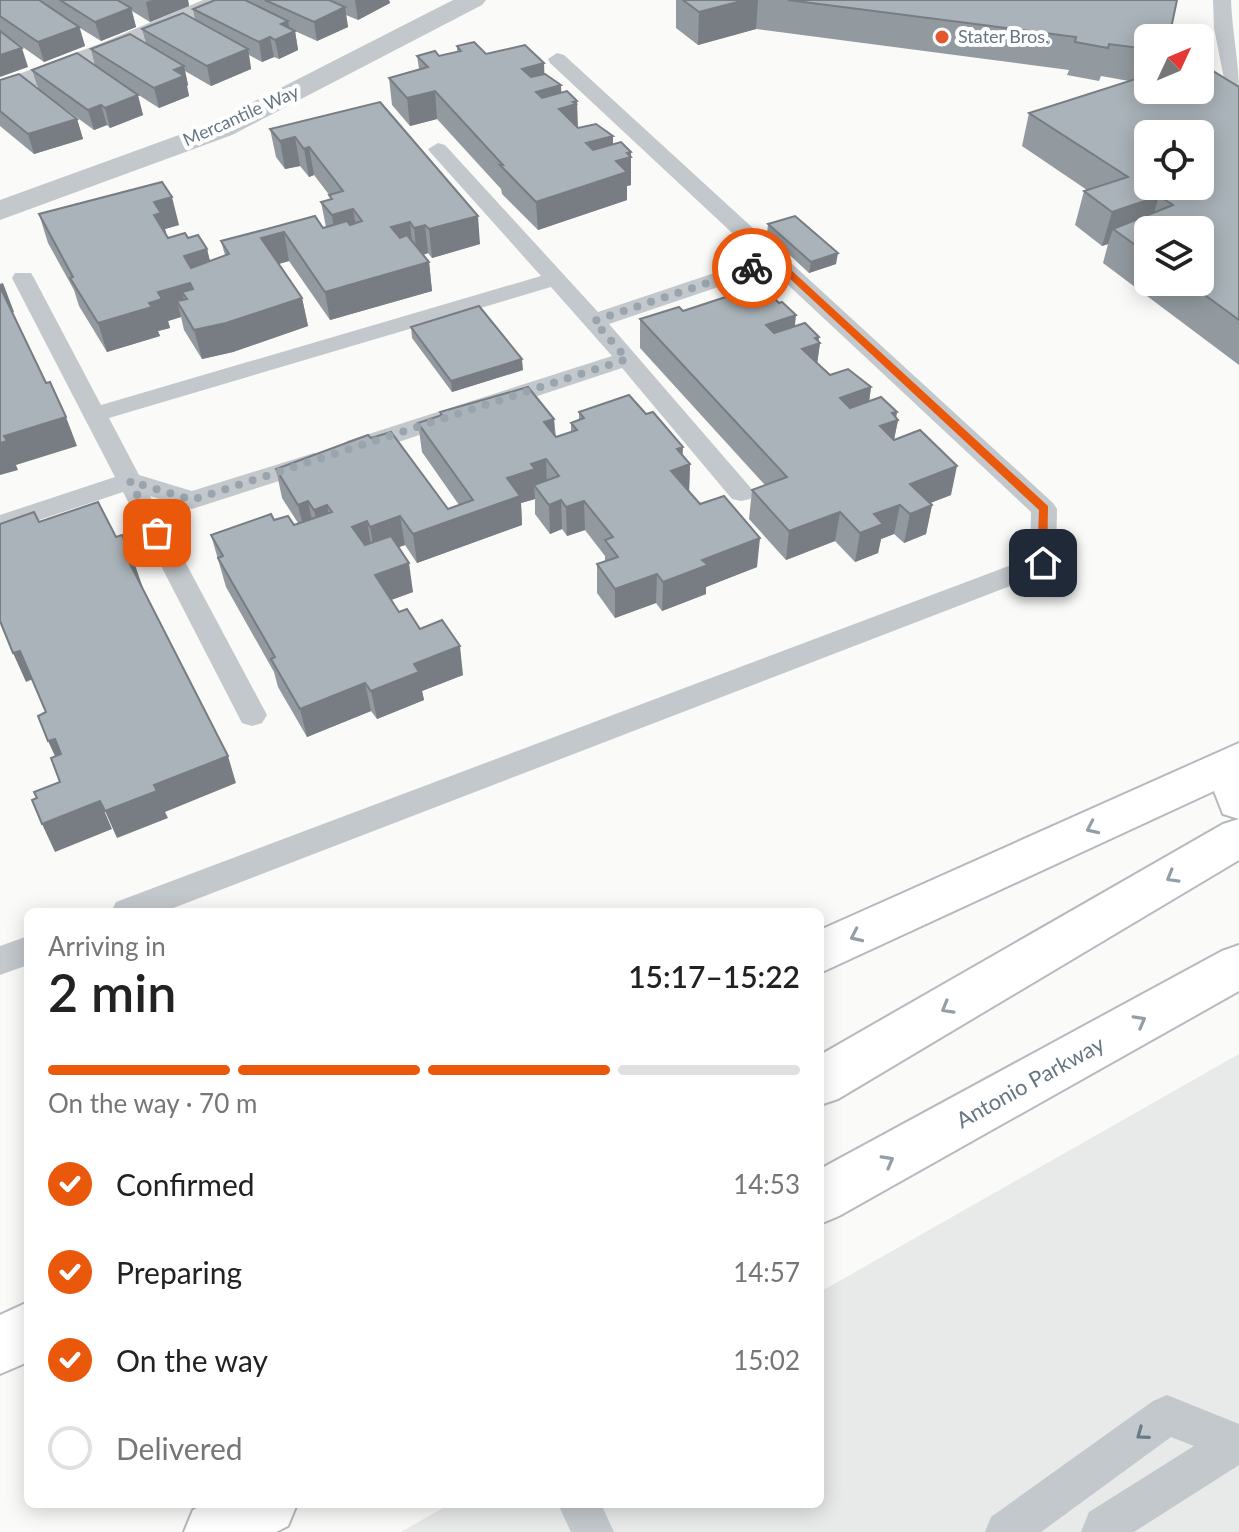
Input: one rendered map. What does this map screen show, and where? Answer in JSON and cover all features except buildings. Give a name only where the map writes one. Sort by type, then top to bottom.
[{"type":"main road","points":[[824,950],[1235,776]]},
{"type":"main road","points":[[824,1080],[1239,837]]},
{"type":"main road","name":"Antonio Parkway","points":[[824,1196],[1239,966]]},
{"type":"main road","points":[[0,1345],[24,1333]]},
{"type":"main road","points":[[215,1532],[259,1508]]},
{"type":"street","points":[[0,91],[112,49],[225,0]]},
{"type":"street","name":"Mercantile Way","points":[[0,211],[222,129],[473,0]]},
{"type":"lane","points":[[1222,0],[1234,84],[1239,87]]},
{"type":"lane","points":[[137,908],[1043,563],[1044,509],[557,59]]},
{"type":"lane","points":[[438,149],[594,321],[741,493]]},
{"type":"lane","points":[[594,321],[775,260]]},
{"type":"lane","points":[[23,278],[252,715]]},
{"type":"lane","points":[[96,414],[556,279]]},
{"type":"lane","points":[[0,524],[130,481],[192,500],[627,359]]},
{"type":"lane","points":[[0,961],[24,952]]},
{"type":"lane","points":[[1006,1532],[1167,1415],[1238,1443]]},
{"type":"lane","points":[[1102,1532],[1104,1527],[1238,1443]]},
{"type":"lane","points":[[581,1508],[593,1532]]},
{"type":"shaded area","points":[[1239,1054],[1239,1532],[401,1532],[443,1508],[824,1508],[824,1290]]},
{"type":"way so far","points":[[157,533],[130,481],[192,500],[627,359],[594,321],[752,268]]},
{"type":"place","name":"Stater Bros.","points":[[942,37]]},
{"type":"route","points":[[752,268],[775,260],[1044,509],[1043,563]]}]
